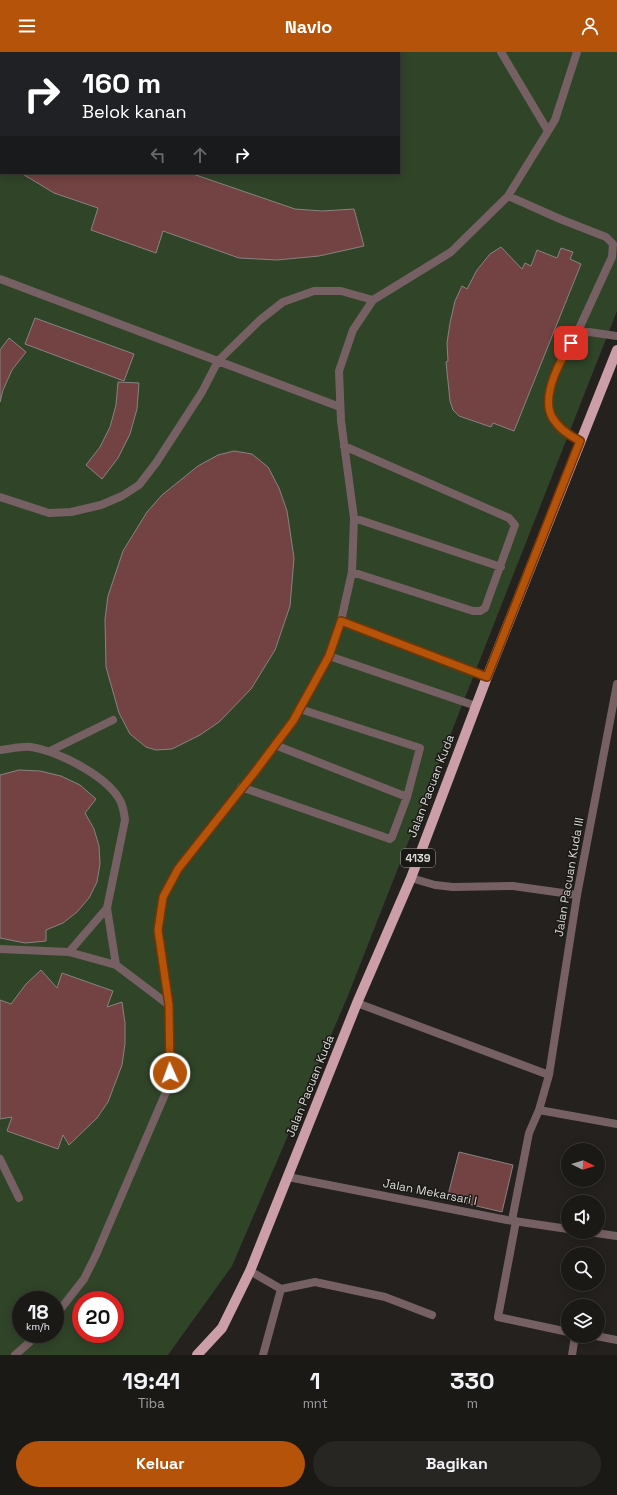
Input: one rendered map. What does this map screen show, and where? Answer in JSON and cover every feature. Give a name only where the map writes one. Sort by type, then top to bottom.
[{"type":"main road","name":"Jalan Pacuan Kuda","points":[[197,1355],[222,1328],[250,1271],[357,1003],[411,878],[487,677],[580,441],[615,362],[617,350]]},
{"type":"street","points":[[501,52],[548,131]]},
{"type":"street","points":[[64,1305],[84,1279],[96,1255],[166,1092],[170,1073],[169,1005],[158,930],[163,897],[178,869],[275,745],[300,709],[329,656],[341,621],[352,572],[354,518],[340,407],[339,371],[353,330],[373,300],[452,252],[508,196],[555,120],[577,52]]},
{"type":"street","points":[[508,196],[560,220],[606,237],[613,244],[612,257],[577,333],[558,363],[549,398],[552,417],[566,434],[580,441]]},
{"type":"street","points":[[0,279],[340,407]]},
{"type":"street","points":[[0,497],[49,513],[72,512],[101,505],[122,496],[139,485],[156,463],[202,392],[218,361],[260,320],[284,302],[314,291],[340,291],[373,300]]},
{"type":"street","points":[[577,333],[589,332],[617,336]]},
{"type":"street","points":[[344,446],[512,520],[515,524],[485,608],[477,612],[352,572]]},
{"type":"street","points":[[354,518],[501,566]]},
{"type":"street","points":[[341,621],[487,677]]},
{"type":"street","points":[[329,656],[476,706]]},
{"type":"street","name":"Jalan Pacuan Kuda III","points":[[561,1330],[498,1317],[529,1133],[539,1110],[549,1074],[578,895],[617,684]]},
{"type":"street","points":[[241,787],[390,839],[392,837],[407,797],[420,752],[419,747],[300,709]]},
{"type":"street","points":[[50,751],[114,720]]},
{"type":"street","points":[[275,745],[407,797]]},
{"type":"street","points":[[0,750],[24,747],[50,751],[88,770],[105,782],[118,796],[123,808],[125,820],[123,836],[107,908],[116,966]]},
{"type":"street","points":[[411,878],[435,885],[453,887],[513,886],[578,895]]},
{"type":"street","points":[[69,952],[107,908]]},
{"type":"street","points":[[0,949],[69,952],[116,966],[169,1005]]},
{"type":"street","points":[[357,1003],[549,1074]]},
{"type":"street","points":[[539,1110],[617,1124]]},
{"type":"street","points":[[0,1159],[20,1198]]},
{"type":"street","name":"Jalan Mekarsari I","points":[[288,1178],[514,1221],[561,1228]]},
{"type":"street","points":[[605,1234],[617,1236]]},
{"type":"street","points":[[250,1271],[281,1289],[315,1282],[385,1297],[432,1315]]},
{"type":"street","points":[[263,1355],[281,1289]]},
{"type":"street","points":[[605,1338],[617,1340]]},
{"type":"street","points":[[15,1355],[29,1343]]},
{"type":"street","points":[[572,1355],[574,1343]]},
{"type":"green space","points":[[400,52],[617,52],[617,311],[347,998],[232,1266],[168,1355],[0,1355],[0,174],[400,174]]},
{"type":"building","points":[[23,174],[193,174],[295,209],[322,211],[354,209],[364,246],[319,256],[277,260],[239,258],[163,231],[156,253],[91,230],[98,208],[54,193]]},
{"type":"building","points":[[501,247],[522,269],[525,263],[531,266],[537,250],[557,258],[561,248],[573,252],[570,259],[581,264],[514,431],[493,423],[491,427],[459,416],[453,410],[450,401],[446,362],[448,361],[447,343],[450,323],[455,301],[462,286],[467,289],[477,270],[490,254]]},
{"type":"building","points":[[35,318],[134,354],[124,381],[25,344]]},
{"type":"building","points":[[9,338],[26,352],[12,370],[3,390],[0,402],[0,350]]},
{"type":"building","points":[[118,382],[139,383],[137,409],[130,434],[118,458],[102,479],[86,465],[100,447],[110,427],[116,405]]},
{"type":"building","points":[[234,451],[252,454],[268,467],[279,488],[287,511],[294,558],[290,606],[275,650],[251,689],[219,722],[200,735],[172,749],[156,750],[146,747],[130,734],[119,713],[106,667],[105,619],[108,596],[123,551],[147,512],[162,495],[198,466],[218,455]]},
{"type":"building","points":[[19,770],[40,771],[61,776],[80,785],[96,799],[85,813],[94,829],[99,846],[100,864],[97,882],[89,898],[77,912],[63,923],[46,930],[46,941],[25,943],[0,938],[0,775]]},
{"type":"building","points":[[41,970],[57,988],[62,973],[113,991],[107,1007],[122,1002],[125,1023],[125,1044],[122,1065],[108,1102],[97,1118],[69,1145],[63,1135],[58,1149],[7,1131],[12,1117],[0,1119],[0,1000],[11,1004],[26,984]]},
{"type":"building","points":[[459,1152],[513,1165],[502,1212],[447,1199]]},
{"type":"route","points":[[170,1073],[169,1005],[158,930],[163,897],[178,869],[293,721],[329,656],[341,621],[487,677],[580,441],[566,434],[552,417],[549,398],[558,363],[571,343]]}]
